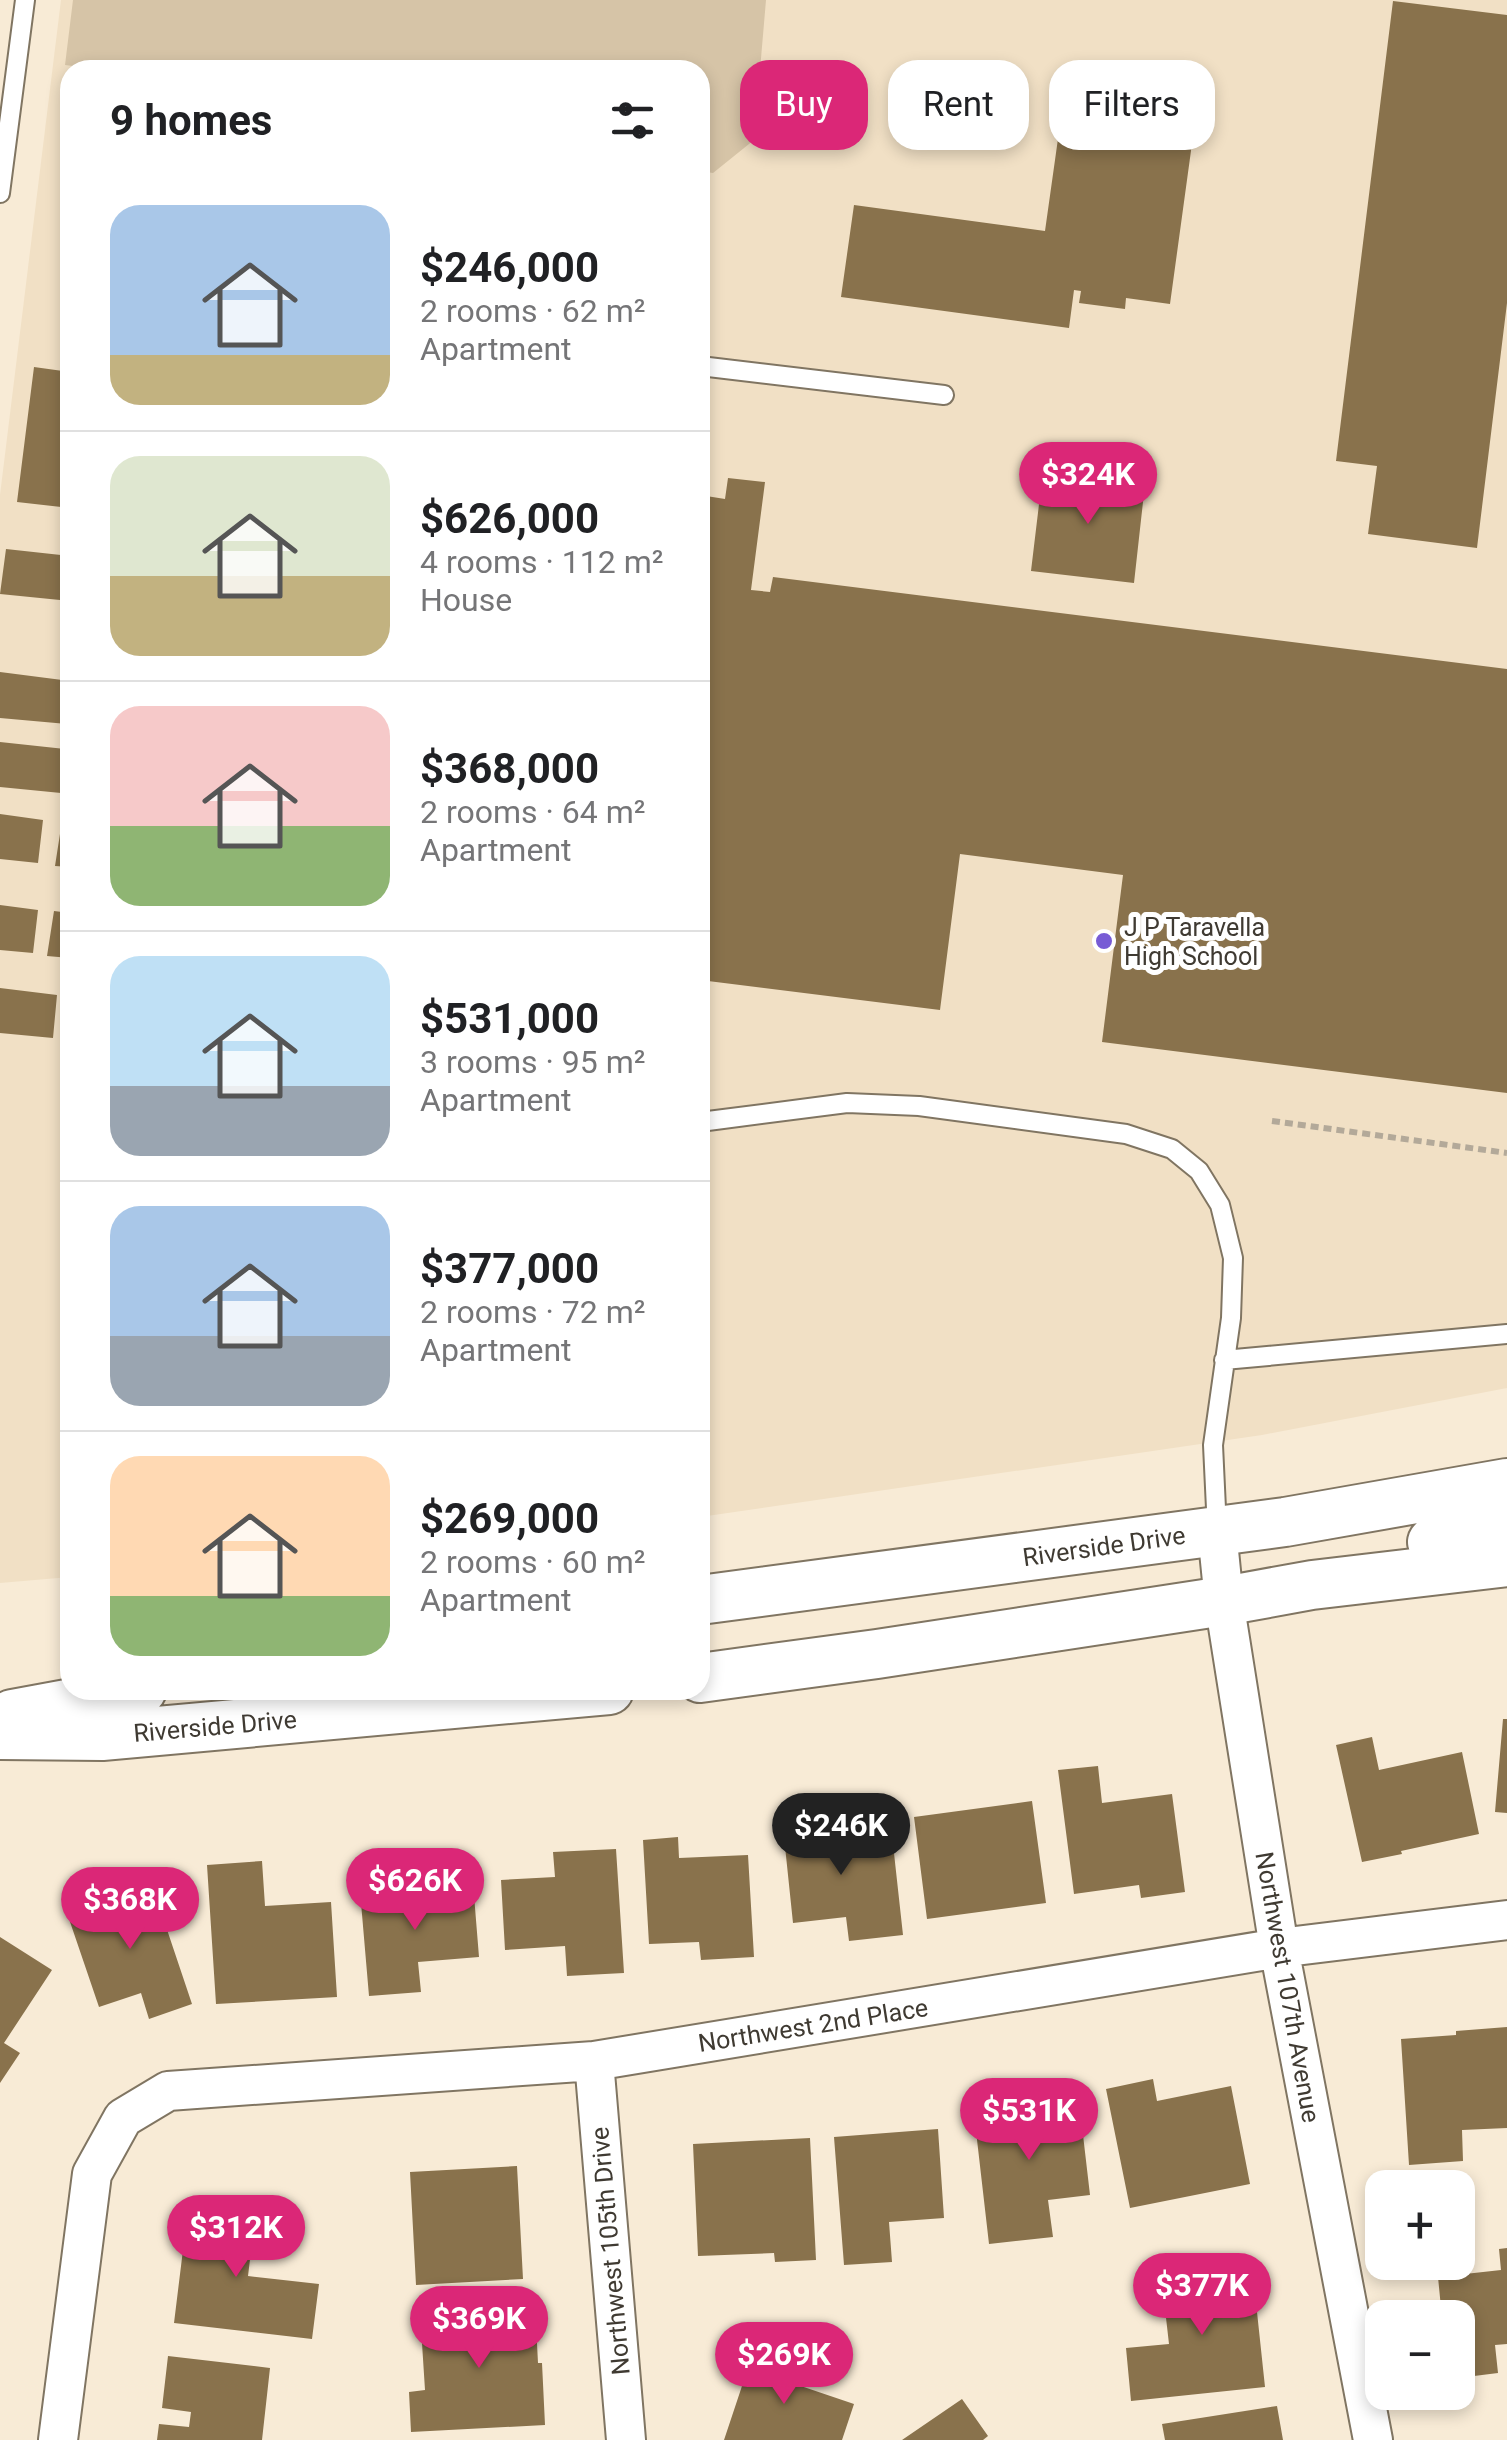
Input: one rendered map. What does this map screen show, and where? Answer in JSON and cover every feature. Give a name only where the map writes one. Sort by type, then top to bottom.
[{"type":"street","name":"Riverside Drive","points":[[710,1599],[1303,1519],[1507,1483]]},
{"type":"street","points":[[1312,1584],[1363,1556],[1507,1527]]},
{"type":"street","name":"Northwest 107th Avenue","points":[[1217,1531],[1224,1601],[1279,1948],[1373,2440]]},
{"type":"street","points":[[710,1677],[1224,1601],[1312,1584],[1507,1562]]},
{"type":"street","name":"Riverside Drive","points":[[0,1716],[87,1700]]},
{"type":"street","name":"Riverside Drive","points":[[0,1735],[102,1736],[350,1701]]},
{"type":"street","name":"Northwest 2nd Place","points":[[58,2440],[92,2174],[123,2118],[168,2091],[594,2061],[1279,1948],[1507,1920]]},
{"type":"street","name":"Northwest 105th Drive","points":[[594,2061],[626,2440]]},
{"type":"lane","points":[[0,193],[25,0]]},
{"type":"lane","points":[[710,367],[944,395]]},
{"type":"lane","points":[[710,1121],[847,1103],[919,1106],[1126,1134],[1172,1149],[1199,1171],[1220,1205],[1232,1258],[1231,1318],[1212,1444],[1217,1531]]},
{"type":"lane","points":[[1224,1360],[1507,1334]]},
{"type":"path","points":[[1272,1121],[1507,1153]]},
{"type":"shaded area","name":"J P Taravella High School","points":[[61,0],[1507,0],[1507,1388],[1262,1435],[710,1516],[710,60],[60,60],[60,1578],[0,1583],[0,495]]},
{"type":"shaded area","points":[[73,0],[766,0],[761,60],[740,60],[742,150],[713,173],[710,60],[66,60]]},
{"type":"building","points":[[1393,1],[1507,15],[1507,303],[1477,548],[1368,534],[1377,466],[1336,461]]},
{"type":"building","points":[[1056,150],[1191,150],[1170,304],[1126,298],[1125,309],[1079,303],[1081,291],[1074,290],[1069,328],[841,297],[854,205],[1045,231]]},
{"type":"building","points":[[34,367],[60,371],[60,507],[17,502]]},
{"type":"building","points":[[1043,471],[1145,484],[1134,583],[1031,571]]},
{"type":"building","points":[[728,478],[765,482],[751,590],[770,592],[773,577],[1507,669],[1507,1093],[1102,1042],[1123,875],[960,854],[940,1010],[710,981],[710,497],[725,499]]},
{"type":"building","points":[[6,549],[60,555],[60,600],[0,594]]},
{"type":"building","points":[[0,672],[60,680],[60,723],[0,718]]},
{"type":"building","points":[[0,742],[60,748],[60,793],[0,787]]},
{"type":"building","points":[[0,814],[43,820],[38,863],[0,859]]},
{"type":"building","points":[[60,834],[60,866],[55,866]]},
{"type":"building","points":[[0,905],[38,910],[33,953],[0,950]]},
{"type":"building","points":[[54,911],[60,912],[60,957],[47,956]]},
{"type":"building","points":[[0,988],[57,995],[53,1038],[0,1033]]},
{"type":"building","points":[[1503,1719],[1507,1719],[1507,1813],[1495,1812]]},
{"type":"building","points":[[1372,1737],[1379,1770],[1462,1752],[1479,1834],[1362,1862],[1336,1745]]},
{"type":"building","points":[[1098,1766],[1102,1803],[1172,1794],[1185,1892],[1141,1898],[1139,1885],[1074,1894],[1058,1770]]},
{"type":"building","points":[[1032,1801],[1046,1903],[927,1919],[914,1817]]},
{"type":"building","points":[[817,1804],[822,1842],[892,1835],[903,1935],[849,1941],[846,1917],[793,1923],[781,1808]]},
{"type":"building","points":[[678,1837],[679,1858],[748,1855],[754,1957],[701,1960],[699,1942],[649,1944],[643,1840]]},
{"type":"building","points":[[616,1849],[624,1973],[567,1976],[565,1946],[505,1950],[501,1880],[555,1877],[553,1852]]},
{"type":"building","points":[[262,1861],[265,1906],[331,1902],[337,1997],[216,2004],[207,1865]]},
{"type":"building","points":[[473,1883],[479,1957],[418,1962],[421,1992],[369,1996],[360,1891]]},
{"type":"building","points":[[152,1885],[192,2004],[149,2019],[141,1993],[99,2007],[67,1913]]},
{"type":"building","points":[[0,1937],[52,1970],[4,2043],[20,2053],[0,2083]]},
{"type":"building","points":[[1507,2027],[1507,2128],[1462,2130],[1463,2161],[1409,2165],[1401,2039]]},
{"type":"building","points":[[1153,2079],[1157,2101],[1231,2086],[1250,2184],[1130,2208],[1106,2089]]},
{"type":"building","points":[[1078,2092],[1090,2195],[1048,2200],[1053,2237],[989,2244],[973,2105]]},
{"type":"building","points":[[938,2129],[944,2218],[889,2222],[892,2262],[844,2265],[834,2137]]},
{"type":"building","points":[[810,2138],[816,2260],[775,2262],[774,2253],[698,2256],[693,2144]]},
{"type":"building","points":[[517,2166],[523,2279],[416,2285],[410,2172]]},
{"type":"building","points":[[189,2201],[256,2210],[248,2276],[319,2284],[312,2339],[174,2323]]},
{"type":"building","points":[[1507,2248],[1507,2344],[1495,2345],[1498,2373],[1475,2376],[1475,2300],[1440,2300],[1438,2280],[1475,2280],[1475,2273],[1501,2270],[1499,2249]]},
{"type":"building","points":[[1252,2265],[1265,2387],[1131,2401],[1126,2348],[1169,2344],[1161,2274]]},
{"type":"building","points":[[535,2305],[545,2425],[411,2432],[409,2392],[425,2390],[420,2312]]},
{"type":"building","points":[[754,2350],[796,2364],[789,2382],[854,2404],[842,2440],[724,2440]]},
{"type":"building","points":[[168,2356],[270,2368],[262,2440],[157,2440],[159,2424],[189,2427],[191,2412],[162,2408]]},
{"type":"building","points":[[962,2399],[988,2436],[983,2440],[902,2440]]},
{"type":"building","points":[[1277,2406],[1283,2440],[1165,2440],[1162,2424]]},
{"type":"place","name":"J P Taravella High School","points":[[1104,941]]}]
